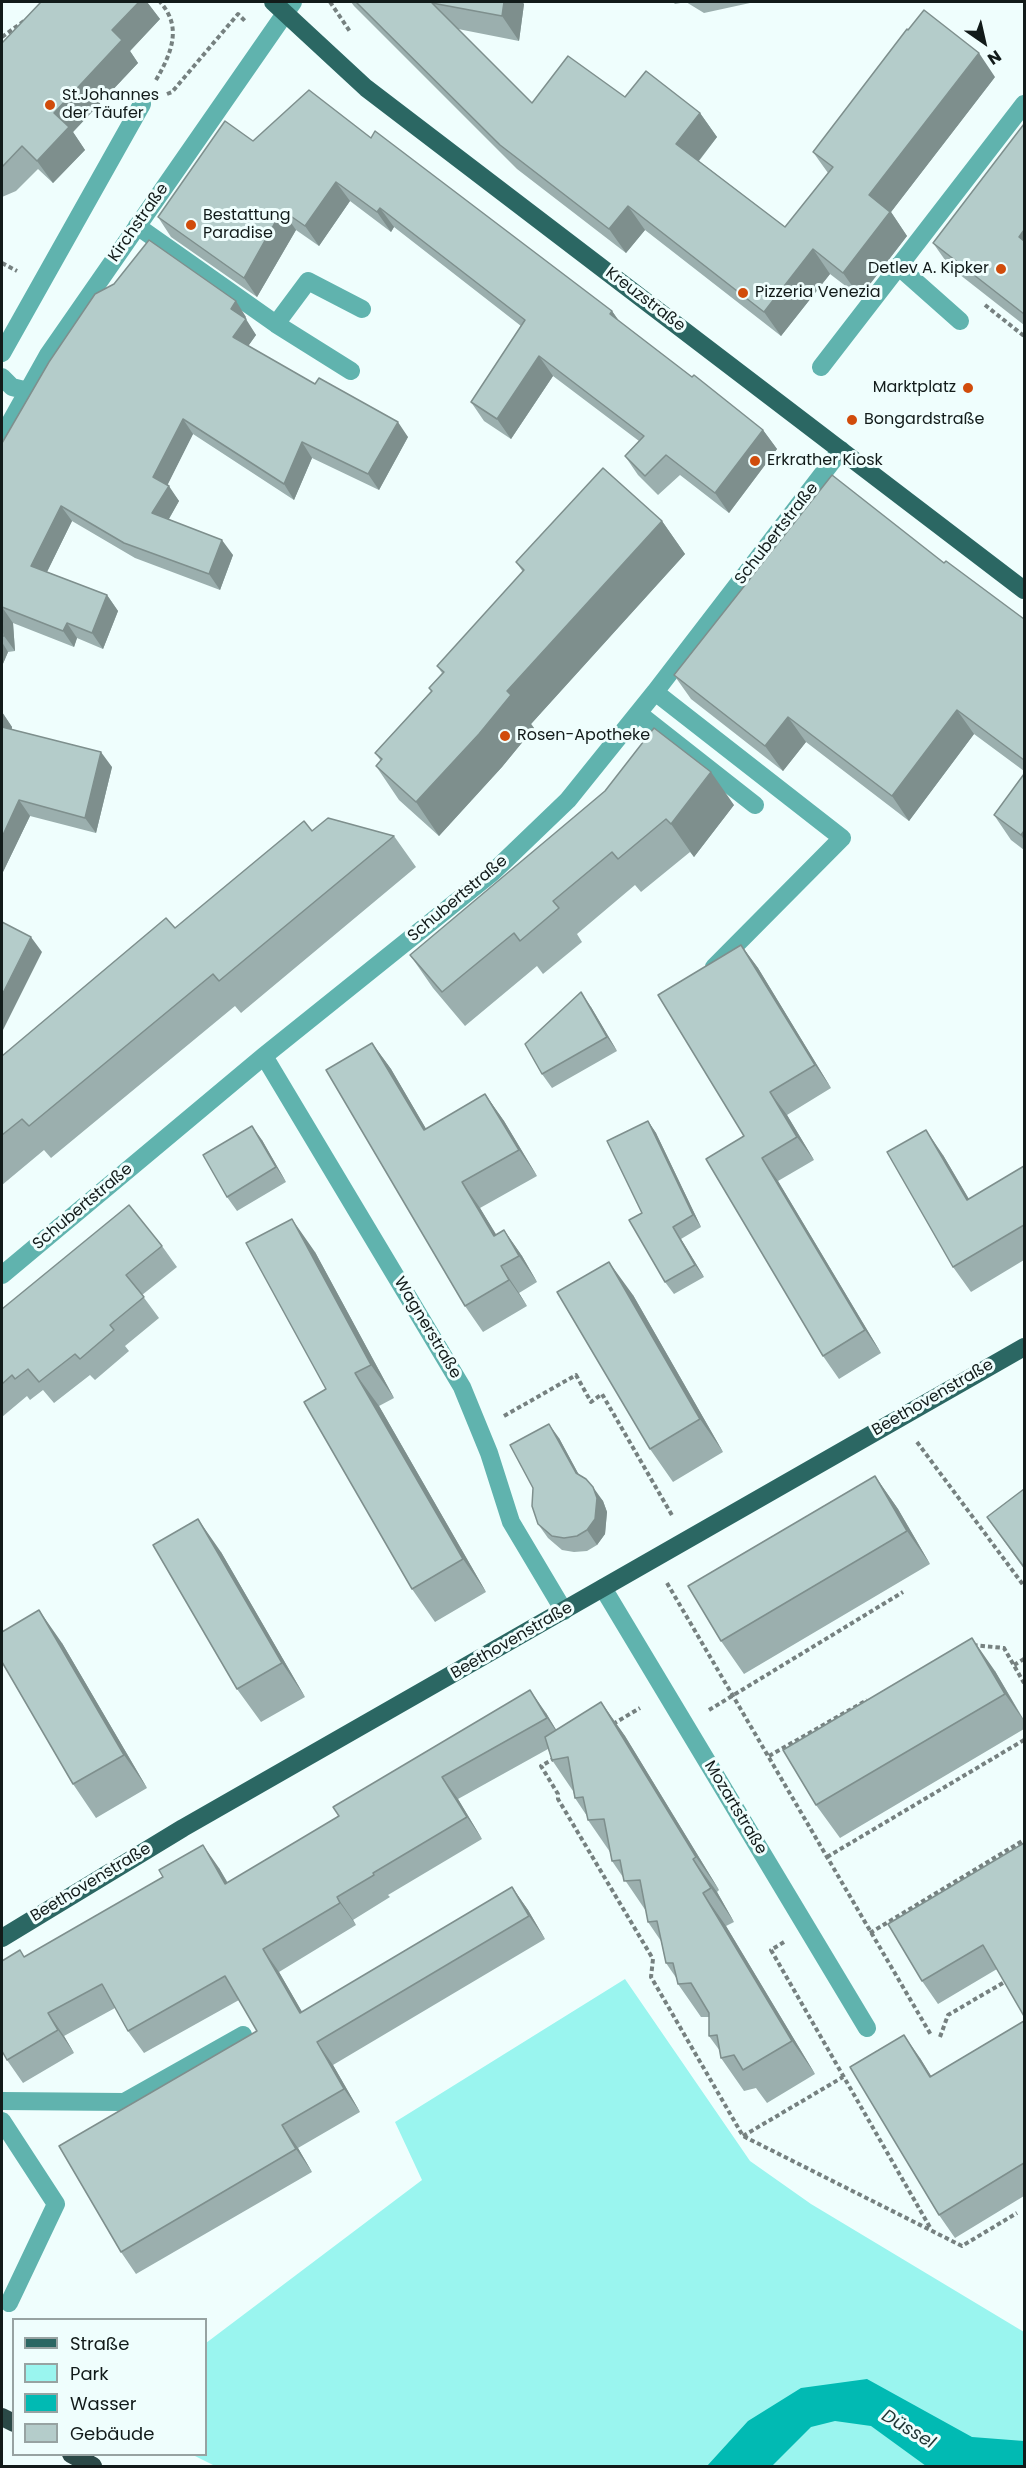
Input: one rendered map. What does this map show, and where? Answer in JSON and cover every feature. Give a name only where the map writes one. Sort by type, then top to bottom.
[{"type":"highway","points":[[75,2456],[93,2466]]},
{"type":"main road","name":"Kreuzstraße","points":[[283,5],[366,88],[1024,590]]},
{"type":"main road","name":"Beethovenstraße","points":[[2,1938],[183,1828],[1024,1347]]},
{"type":"street","name":"Kirchstraße","points":[[2,437],[48,355],[137,226],[283,5]]},
{"type":"street","points":[[2,353],[142,104]]},
{"type":"street","points":[[821,367],[1024,104]]},
{"type":"street","points":[[137,226],[276,324],[351,371]]},
{"type":"street","points":[[898,266],[960,321]]},
{"type":"street","points":[[276,324],[308,281],[362,309]]},
{"type":"street","points":[[2,377],[12,387],[28,391]]},
{"type":"street","name":"Schubertstraße","points":[[2,1275],[264,1056],[492,873],[568,800],[655,692],[841,450]]},
{"type":"street","points":[[655,692],[842,838],[714,967]]},
{"type":"street","points":[[638,713],[755,805]]},
{"type":"street","name":"Wagnerstraße","points":[[264,1056],[462,1387],[512,1522],[564,1611]]},
{"type":"street","name":"Mozartstraße","points":[[603,1588],[867,2028]]},
{"type":"street","points":[[2,2101],[124,2102],[243,2035]]},
{"type":"street","points":[[2,2121],[56,2204],[9,2303]]},
{"type":"path","points":[[142,104],[166,62],[172,45],[174,24],[168,10],[160,2]]},
{"type":"path","points":[[142,104],[172,92],[238,14]]},
{"type":"path","points":[[2,37],[27,19]]},
{"type":"path","points":[[479,1430],[576,1376],[591,1402],[602,1394],[686,1540]]},
{"type":"path","points":[[898,1418],[1024,1586]]},
{"type":"path","points":[[653,1560],[931,2035]]},
{"type":"path","points":[[685,1724],[903,1593]]},
{"type":"path","points":[[964,1644],[1004,1648],[1024,1683]]},
{"type":"path","points":[[1014,1665],[1024,1659]]},
{"type":"path","points":[[609,1726],[666,1692]]},
{"type":"path","points":[[769,1756],[872,1697]]},
{"type":"path","points":[[827,1857],[1024,1740]]},
{"type":"path","points":[[561,1755],[542,1766],[558,1794],[558,1799],[653,1959],[651,1977],[744,2136],[962,2246],[1017,2213]]},
{"type":"path","points":[[870,1933],[1024,1840]]},
{"type":"path","points":[[807,1928],[771,1950],[931,2230]]},
{"type":"path","points":[[940,2037],[948,2015],[1015,1976]]},
{"type":"path","points":[[744,2136],[843,2077]]},
{"type":"green space","points":[[625,1979],[750,2161],[811,2204],[1024,2332],[1024,2466],[215,2466],[195,2456],[207,2456],[207,2342],[422,2180],[395,2122]]},
{"type":"water","name":"Düssel","points":[[867,2379],[972,2437],[1024,2441],[1024,2466],[926,2466],[871,2426],[835,2421],[811,2427],[772,2466],[707,2466],[748,2421],[801,2388]]},
{"type":"building","name":"St.Johannes der Täufer","points":[[41,2],[139,2],[112,30],[122,40],[54,113],[69,127],[37,161],[22,146],[2,167],[2,43]]},
{"type":"building","points":[[356,2],[504,2],[502,16],[432,3],[532,103],[568,56],[625,97],[646,71],[700,113],[676,144],[785,227],[833,167],[813,152],[924,10],[979,53],[869,195],[890,212],[843,273],[813,249],[764,312],[628,206],[609,229],[500,145]]},
{"type":"building","points":[[309,90],[371,138],[375,131],[612,311],[610,314],[692,377],[694,375],[763,430],[715,493],[666,455],[645,476],[625,456],[644,436],[539,356],[497,419],[471,402],[525,320],[380,208],[377,212],[336,182],[305,226],[282,210],[244,278],[158,217],[225,121],[253,141]]},
{"type":"building","points":[[1024,124],[1024,230],[1019,237],[1024,241],[1024,314],[933,243]]},
{"type":"building","points":[[149,240],[236,301],[231,309],[246,319],[233,337],[315,384],[319,378],[398,422],[368,474],[302,442],[284,484],[183,419],[153,477],[169,486],[152,513],[222,540],[209,574],[124,543],[61,506],[31,566],[107,595],[92,633],[67,623],[63,631],[2,607],[2,443],[49,362],[95,294],[114,284]]},
{"type":"building","points":[[603,468],[662,521],[507,691],[511,695],[479,734],[416,802],[376,766],[382,759],[375,753],[432,691],[429,688],[444,672],[437,666],[524,570],[516,562]]},
{"type":"building","points":[[832,475],[944,563],[946,561],[1024,619],[1024,760],[957,710],[892,796],[788,717],[765,746],[674,675]]},
{"type":"building","points":[[2,607],[4,636],[2,636]]},
{"type":"building","points":[[2,727],[101,752],[85,818],[19,800],[2,837]]},
{"type":"building","points":[[654,728],[711,772],[671,824],[666,819],[618,859],[612,852],[553,901],[559,908],[520,941],[514,933],[442,992],[410,955],[605,791]]},
{"type":"building","points":[[1024,774],[1024,831],[1021,835],[994,815]]},
{"type":"building","points":[[328,818],[394,836],[219,981],[213,974],[29,1126],[22,1119],[2,1135],[2,1056],[166,918],[175,928],[304,821],[312,831]]},
{"type":"building","points":[[2,922],[31,937],[2,995]]},
{"type":"building","points":[[741,945],[815,1065],[770,1092],[797,1137],[762,1158],[865,1330],[823,1356],[706,1159],[744,1136],[658,995]]},
{"type":"building","points":[[581,992],[607,1037],[542,1074],[525,1044]]},
{"type":"building","points":[[372,1043],[424,1130],[485,1094],[519,1150],[462,1182],[494,1236],[504,1230],[519,1256],[501,1266],[509,1280],[465,1306],[326,1070]]},
{"type":"building","points":[[648,1121],[693,1215],[673,1227],[695,1265],[665,1282],[629,1220],[642,1213],[607,1141]]},
{"type":"building","points":[[252,1126],[276,1167],[227,1197],[203,1155]]},
{"type":"building","points":[[926,1130],[967,1200],[1024,1166],[1024,1225],[953,1267],[887,1152]]},
{"type":"building","points":[[129,1205],[162,1246],[126,1275],[144,1297],[110,1325],[114,1330],[80,1359],[75,1354],[39,1382],[28,1369],[15,1379],[12,1375],[2,1384],[2,1309]]},
{"type":"building","points":[[292,1219],[371,1365],[355,1373],[463,1559],[412,1589],[304,1402],[326,1389],[246,1243]]},
{"type":"building","points":[[609,1262],[700,1419],[650,1449],[557,1292]]},
{"type":"building","points":[[549,1424],[576,1473],[593,1487],[597,1498],[595,1519],[587,1530],[577,1536],[564,1538],[552,1536],[538,1524],[532,1506],[533,1488],[510,1445]]},
{"type":"building","points":[[875,1476],[907,1531],[721,1641],[688,1586]]},
{"type":"building","points":[[1024,1489],[1024,1567],[987,1517]]},
{"type":"building","points":[[198,1519],[282,1663],[237,1689],[153,1545]]},
{"type":"building","points":[[39,1610],[124,1755],[73,1784],[2,1662],[2,1632]]},
{"type":"building","points":[[972,1638],[1005,1694],[816,1805],[783,1750]]},
{"type":"building","points":[[530,1690],[547,1718],[442,1777],[467,1817],[373,1873],[374,1875],[337,1897],[340,1903],[263,1949],[300,2013],[512,1887],[529,1916],[317,2042],[344,2089],[282,2125],[296,2149],[121,2252],[59,2146],[257,2031],[225,1976],[128,2031],[102,1984],[48,2013],[58,2030],[7,2060],[2,2051],[2,1961],[20,1950],[24,1957],[163,1877],[159,1870],[203,1845],[225,1884],[339,1816],[333,1807]]},
{"type":"building","points":[[601,1702],[696,1857],[693,1859],[711,1888],[703,1893],[792,2041],[743,2070],[734,2055],[721,2058],[717,2035],[709,2036],[709,2013],[691,1983],[678,1984],[673,1963],[666,1963],[657,1921],[648,1922],[640,1880],[624,1881],[620,1860],[612,1861],[604,1819],[588,1820],[583,1797],[575,1798],[568,1757],[552,1760],[545,1737]]},
{"type":"building","points":[[1024,1843],[1024,2016],[983,1945],[922,1981],[888,1924]]},
{"type":"building","points":[[1024,2021],[1024,2163],[939,2215],[850,2067],[904,2035],[930,2077]]},
{"type":"place","name":"St.Johannes der Täufer","points":[[50,105]]},
{"type":"place","name":"Bestattung Paradise","points":[[191,225]]},
{"type":"place","name":"Detlev A. Kipker","points":[[1001,269]]},
{"type":"place","name":"Pizzeria Venezia","points":[[743,293]]},
{"type":"place","name":"Marktplatz","points":[[968,388]]},
{"type":"place","name":"Bongardstraße","points":[[852,420]]},
{"type":"place","name":"Erkrather Kiosk","points":[[755,461]]},
{"type":"place","name":"Rosen-Apotheke","points":[[505,736]]}]
